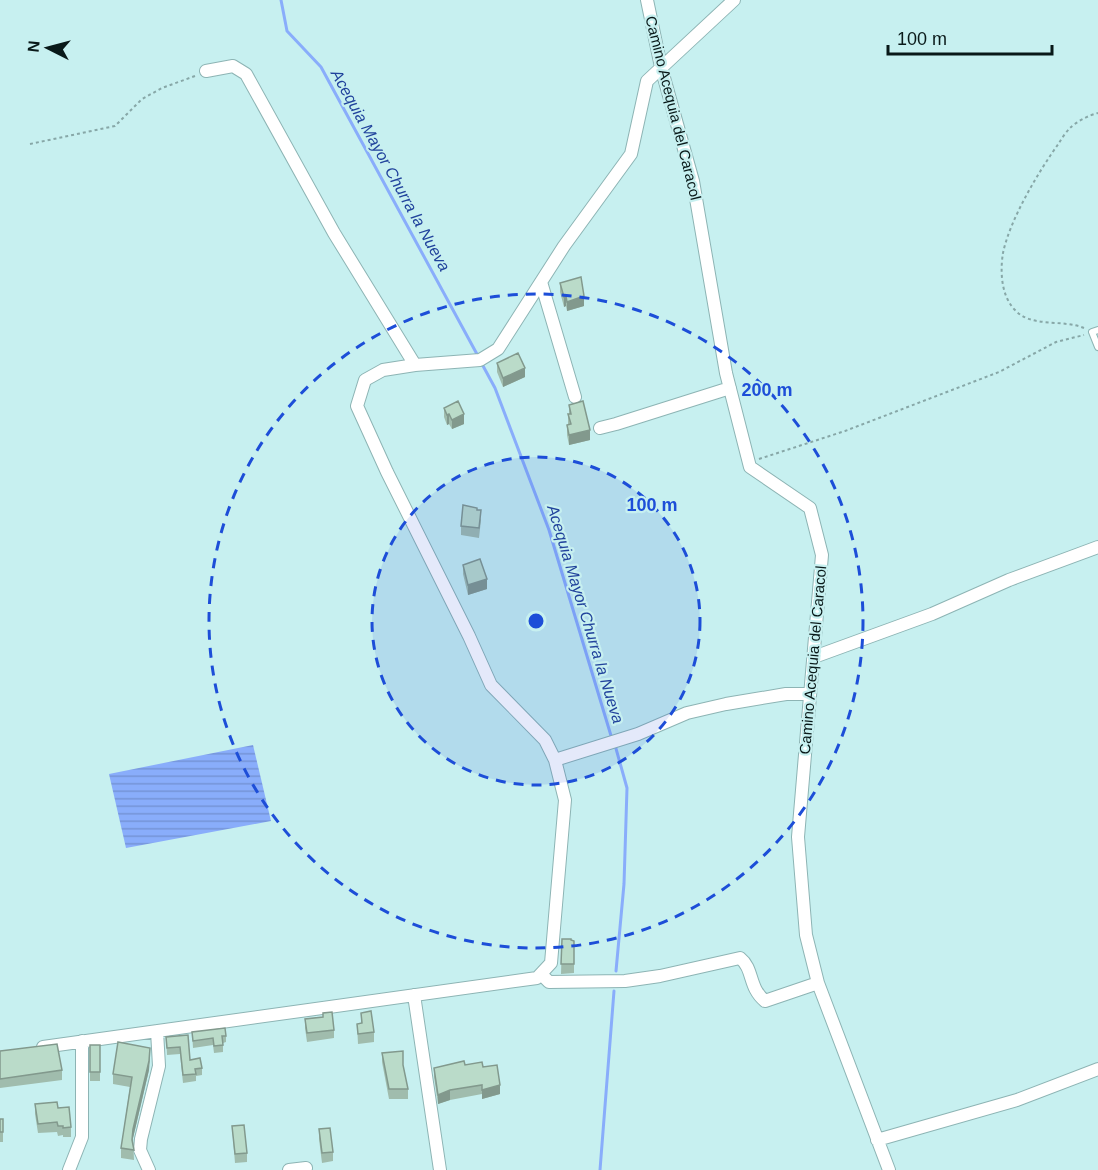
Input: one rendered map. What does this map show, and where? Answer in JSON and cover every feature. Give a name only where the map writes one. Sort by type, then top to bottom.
[{"type":"street","name":"Camino Acequia del Caracol","points":[[647,0],[661,67],[693,181],[730,388],[748,462],[750,467],[810,508],[822,555],[798,837],[806,935],[818,983],[889,1170]]},
{"type":"street","points":[[35,1048],[537,978],[551,963],[565,800],[555,760],[545,740],[491,685],[357,406],[365,380],[383,370],[415,364],[480,360],[498,349],[564,246],[631,154],[647,81],[734,0]]},
{"type":"street","points":[[206,71],[233,66],[246,75],[334,233],[415,364]]},
{"type":"street","points":[[541,282],[575,397]]},
{"type":"street","points":[[600,428],[730,388]]},
{"type":"street","points":[[814,657],[913,621],[1008,580],[1098,547]]},
{"type":"street","points":[[555,760],[638,734],[687,713],[786,694],[810,694]]},
{"type":"street","points":[[541,974],[549,982],[625,981],[740,958],[746,963],[756,994],[765,1001],[818,983]]},
{"type":"street","points":[[414,995],[440,1170]]},
{"type":"street","points":[[149,1170],[141,1150],[141,1139],[159,1066],[157,1031]]},
{"type":"street","points":[[69,1170],[82,1137],[82,1041]]},
{"type":"street","points":[[877,1140],[1017,1100],[1098,1069]]},
{"type":"street","points":[[289,1170],[306,1168]]},
{"type":"lane","points":[[1095,331],[1098,347]]},
{"type":"path","points":[[30,144],[115,126],[142,99],[162,88],[206,71]]},
{"type":"path","points":[[1095,331],[1073,323],[1038,322],[1015,311],[1003,290],[1003,254],[1032,184],[1050,156],[1070,128],[1098,113]]},
{"type":"path","points":[[748,462],[845,431],[999,372],[1056,342],[1095,331]]},
{"type":"water","points":[[253,745],[271,821],[126,848],[109,774]]},
{"type":"building","points":[[581,277],[584,296],[567,302],[560,283]]},
{"type":"building","points":[[518,353],[525,368],[503,378],[497,363]]},
{"type":"building","points":[[458,401],[464,414],[452,420],[444,408]]},
{"type":"building","points":[[583,401],[590,430],[569,435],[567,425],[571,424],[568,414],[571,414],[569,405]]},
{"type":"building","points":[[463,505],[481,510],[479,528],[461,526]]},
{"type":"building","points":[[480,559],[487,579],[468,585],[463,565]]},
{"type":"building","points":[[562,939],[574,941],[574,964],[561,964]]},
{"type":"building","points":[[371,1011],[374,1032],[358,1034],[357,1024],[362,1023],[361,1013]]},
{"type":"building","points":[[332,1012],[334,1030],[307,1033],[305,1019],[323,1017],[323,1013]]},
{"type":"building","points":[[225,1028],[226,1036],[222,1036],[223,1045],[214,1046],[213,1038],[193,1041],[192,1032]]},
{"type":"building","points":[[188,1035],[190,1060],[200,1058],[202,1068],[195,1069],[196,1074],[183,1075],[180,1047],[167,1048],[166,1037]]},
{"type":"building","points":[[118,1042],[150,1048],[133,1129],[134,1150],[121,1148],[132,1077],[113,1074]]},
{"type":"building","points":[[57,1044],[62,1070],[0,1079],[0,1051]]},
{"type":"building","points":[[90,1045],[100,1045],[100,1072],[90,1072]]},
{"type":"building","points":[[403,1051],[403,1065],[408,1089],[389,1089],[382,1053]]},
{"type":"building","points":[[464,1061],[465,1065],[482,1062],[483,1067],[497,1065],[500,1085],[482,1090],[482,1085],[450,1090],[438,1095],[434,1068]]},
{"type":"building","points":[[57,1102],[58,1108],[69,1107],[71,1127],[63,1128],[63,1126],[58,1126],[57,1122],[38,1124],[35,1104]]},
{"type":"building","points":[[0,1119],[3,1119],[3,1132],[0,1132]]},
{"type":"building","points":[[244,1125],[247,1153],[235,1154],[232,1126]]},
{"type":"building","points":[[330,1128],[333,1152],[322,1153],[319,1129]]},
{"type":"waterway","name":"Acequia Mayor Churra la Nueva","points":[[281,0],[287,31],[321,67],[478,356]]},
{"type":"waterway","name":"Acequia Mayor Churra la Nueva","points":[[482,364],[495,388],[549,530],[612,739]]},
{"type":"waterway","name":"Acequia Mayor Churra la Nueva","points":[[615,745],[627,788],[624,884],[616,971]]},
{"type":"waterway","name":"Acequia Mayor Churra la Nueva","points":[[600,1170],[614,991]]}]
